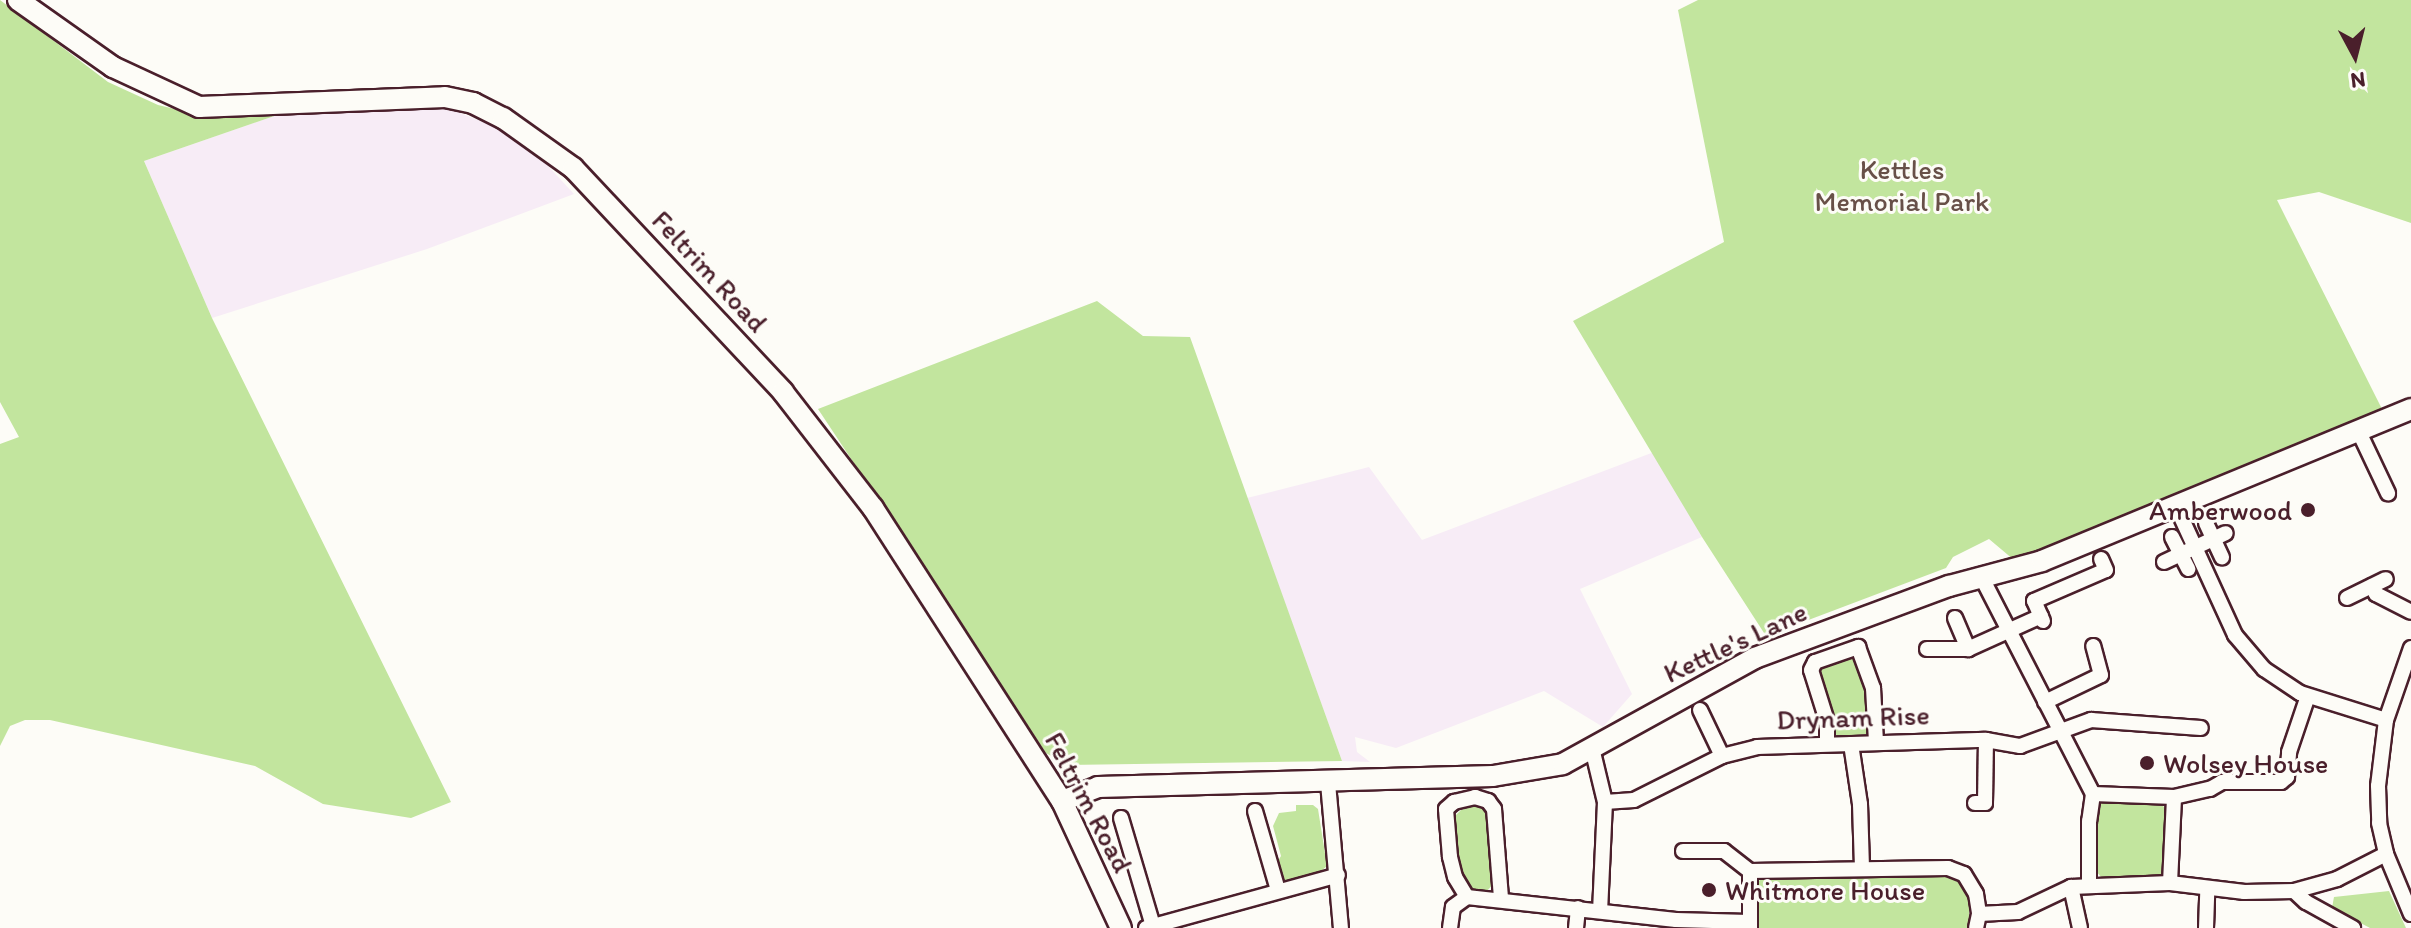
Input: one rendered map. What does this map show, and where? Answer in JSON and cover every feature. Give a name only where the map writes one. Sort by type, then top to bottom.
[{"type":"street","name":"Feltrim Road","points":[[18,0],[113,67],[199,107],[445,97],[473,103],[547,147],[626,223],[807,419],[873,508],[942,610],[1062,801],[1121,928]]},
{"type":"street","name":"Kettle's Lane","points":[[1062,801],[1098,787],[1328,783],[1531,772],[1563,764],[1755,658],[1949,586],[2042,561],[2411,409]]},
{"type":"street","points":[[2359,432],[2388,493]]},
{"type":"street","points":[[2176,506],[2188,569]]},
{"type":"street","points":[[2206,523],[2219,536],[2222,558]]},
{"type":"street","points":[[2164,562],[2219,536]]},
{"type":"street","points":[[2172,537],[2187,551],[2235,635],[2264,669],[2308,696],[2386,720]]},
{"type":"street","points":[[1927,649],[1968,649],[2007,630],[2042,619],[2034,601],[2106,570],[2101,559]]},
{"type":"street","points":[[1982,578],[2093,794],[2089,821],[2089,885]]},
{"type":"street","points":[[2347,598],[2386,579]]},
{"type":"street","points":[[2372,586],[2376,594],[2411,612]]},
{"type":"street","points":[[1955,618],[1968,649]]},
{"type":"street","points":[[2045,702],[2101,675],[2093,646]]},
{"type":"street","points":[[1827,742],[1827,721],[1811,670],[1815,662],[1858,647],[1873,688],[1876,742]]},
{"type":"street","points":[[2411,648],[2404,690],[2386,720],[2378,786],[2386,854],[2411,914]]},
{"type":"street","points":[[2093,794],[2174,797],[2210,789],[2222,782],[2281,782],[2287,777],[2289,752],[2308,696]]},
{"type":"street","points":[[1700,710],[1722,756]]},
{"type":"street","points":[[2060,733],[2091,720],[2201,728]]},
{"type":"street","name":"Drynam Rise","points":[[1605,802],[1634,800],[1660,790],[1722,756],[1757,747],[1827,742],[1986,740],[2030,745],[2060,733]]},
{"type":"street","points":[[1975,803],[1985,803],[1986,740]]},
{"type":"street","points":[[1851,744],[1860,804],[1862,869]]},
{"type":"street","points":[[1592,748],[1605,802],[1600,911]]},
{"type":"street","points":[[1328,783],[1341,928]]},
{"type":"street","points":[[1467,897],[1455,877],[1450,857],[1446,809],[1454,802],[1475,797],[1488,801],[1494,809],[1501,898]]},
{"type":"street","points":[[2170,883],[2174,797]]},
{"type":"street","points":[[1255,811],[1278,890]]},
{"type":"street","points":[[1121,818],[1150,927],[1338,875]]},
{"type":"street","points":[[1683,851],[1724,851],[1750,871],[1957,870],[1968,879],[1976,894],[1977,921],[2018,912],[2071,887],[2089,885],[2170,883],[2207,890],[2294,891],[2337,879],[2386,854]]},
{"type":"street","points":[[1450,928],[1453,907],[1467,897],[1501,898],[1600,911],[1620,921],[1750,925],[1750,871]]},
{"type":"street","points":[[2071,887],[2080,928]]},
{"type":"street","points":[[2206,928],[2207,890]]},
{"type":"street","points":[[2294,891],[2306,902],[2353,928]]},
{"type":"street","points":[[1576,928],[1578,908]]},
{"type":"shaded area","points":[[438,104],[500,129],[536,153],[574,194],[427,249],[212,318],[144,161],[280,114]]},
{"type":"shaded area","points":[[1654,452],[1702,537],[1580,589],[1632,694],[1603,727],[1544,691],[1396,748],[1355,737],[1357,752],[1370,762],[1342,761],[1247,498],[1369,467],[1422,540]]},
{"type":"green space","points":[[0,0],[108,82],[158,105],[196,114],[280,114],[144,161],[212,318],[451,802],[411,818],[323,804],[255,766],[50,720],[25,720],[10,726],[0,746],[0,444],[19,437],[0,402]]},
{"type":"green space","name":"Kettles Memorial Park","points":[[1698,0],[2411,0],[2411,223],[2319,192],[2277,200],[2383,411],[2014,560],[1989,539],[1953,557],[1946,568],[1766,636],[1702,537],[1573,321],[1724,242],[1678,10]]},
{"type":"green space","points":[[1097,301],[1143,336],[1190,337],[1342,761],[1067,765],[1046,753],[818,409]]},
{"type":"green space","points":[[1849,656],[1857,659],[1865,682],[1869,727],[1867,734],[1839,737],[1834,733],[1817,668]]},
{"type":"green space","points":[[2102,800],[2160,803],[2166,809],[2163,873],[2159,877],[2102,878],[2095,870],[2096,828]]},
{"type":"green space","points":[[1296,805],[1313,805],[1318,809],[1327,866],[1320,872],[1288,881],[1284,880],[1278,861],[1281,856],[1273,826],[1279,813],[1296,811]]},
{"type":"green space","points":[[1474,806],[1488,809],[1495,882],[1486,892],[1476,893],[1465,886],[1457,864],[1455,816],[1461,810]]},
{"type":"green space","points":[[1947,875],[1964,886],[1969,897],[1969,928],[1756,928],[1757,882],[1765,877]]},
{"type":"green space","points":[[2389,891],[2406,928],[2370,928],[2332,908],[2334,897]]},
{"type":"place","name":"Amberwood","points":[[2308,510]]},
{"type":"place","name":"Wolsey House","points":[[2147,763]]},
{"type":"place","name":"Whitmore House","points":[[1709,890]]}]
